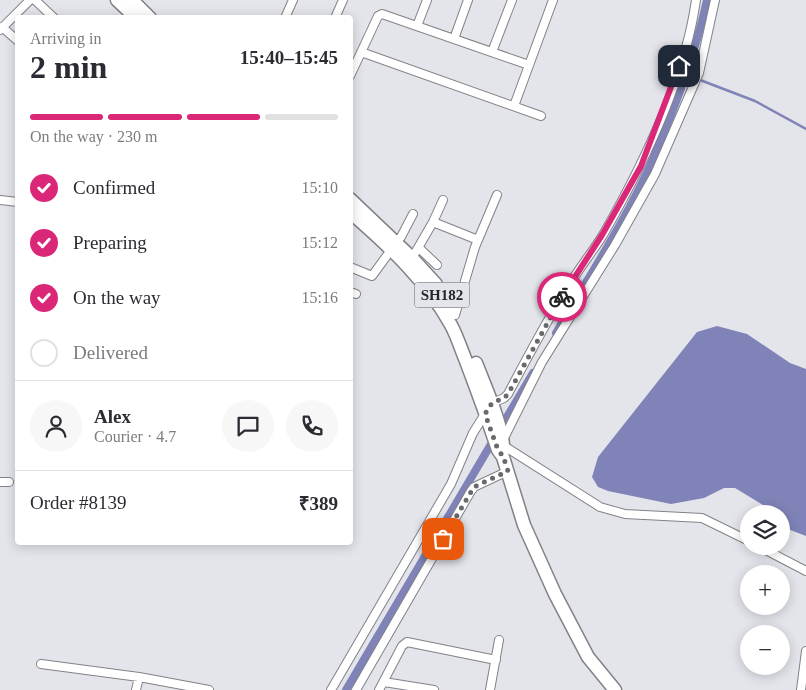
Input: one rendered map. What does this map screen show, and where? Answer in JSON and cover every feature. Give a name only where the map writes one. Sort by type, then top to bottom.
[{"type":"main road","points":[[117,0],[133,15]]},
{"type":"main road","points":[[132,0],[147,15]]},
{"type":"main road","name":"SH182","points":[[353,202],[393,246]]},
{"type":"main road","name":"SH182","points":[[353,214],[393,246],[412,257],[435,283],[448,310],[497,431],[524,525],[555,594],[588,657],[615,690]]},
{"type":"street","points":[[15,39],[1,29],[30,0]]},
{"type":"street","points":[[35,0],[51,15]]},
{"type":"street","points":[[286,15],[293,0]]},
{"type":"street","points":[[336,15],[343,0]]},
{"type":"street","points":[[417,26],[427,0]]},
{"type":"street","points":[[454,39],[468,0]]},
{"type":"street","points":[[492,52],[512,0]]},
{"type":"street","points":[[514,106],[553,0]]},
{"type":"street","points":[[497,431],[504,398],[570,284],[602,235],[641,166],[673,85],[691,28],[696,0]]},
{"type":"street","points":[[331,690],[451,484],[470,438],[497,431],[615,245],[641,200],[655,174],[694,86],[699,72],[715,0]]},
{"type":"street","points":[[353,69],[379,14],[529,65]]},
{"type":"street","points":[[361,52],[541,116]]},
{"type":"street","points":[[448,310],[497,195]]},
{"type":"street","points":[[0,200],[15,202]]},
{"type":"street","points":[[437,264],[412,257],[433,222],[443,200]]},
{"type":"street","points":[[353,268],[372,276],[401,237],[413,214]]},
{"type":"street","points":[[433,222],[478,240]]},
{"type":"street","points":[[497,431],[600,507],[625,514],[702,518],[740,537]]},
{"type":"street","points":[[356,690],[471,491],[474,487],[508,471]]},
{"type":"street","points":[[0,482],[9,482]]},
{"type":"street","points":[[775,555],[806,571]]},
{"type":"street","points":[[490,690],[499,640]]},
{"type":"street","points":[[379,690],[402,646],[407,642],[496,660]]},
{"type":"street","points":[[801,690],[806,651]]},
{"type":"street","points":[[41,664],[139,676],[209,690]]},
{"type":"street","points":[[136,690],[139,676]]},
{"type":"street","points":[[384,682],[434,690]]},
{"type":"water","points":[[717,326],[747,334],[790,363],[806,369],[806,536],[790,530],[790,505],[763,505],[735,488],[724,488],[704,498],[671,504],[608,491],[598,487],[592,477],[598,457],[697,332]]},
{"type":"waterway","points":[[556,333],[620,225],[653,159],[684,81],[697,41],[707,0]]},
{"type":"waterway","points":[[687,75],[755,101],[806,129]]},
{"type":"waterway","points":[[346,690],[533,373]]},
{"type":"way so far","points":[[443,539],[474,487],[508,471],[485,414],[492,403],[506,397],[508,394],[562,297]]},
{"type":"route","points":[[562,297],[602,235],[641,166],[672,89],[679,66]]}]
